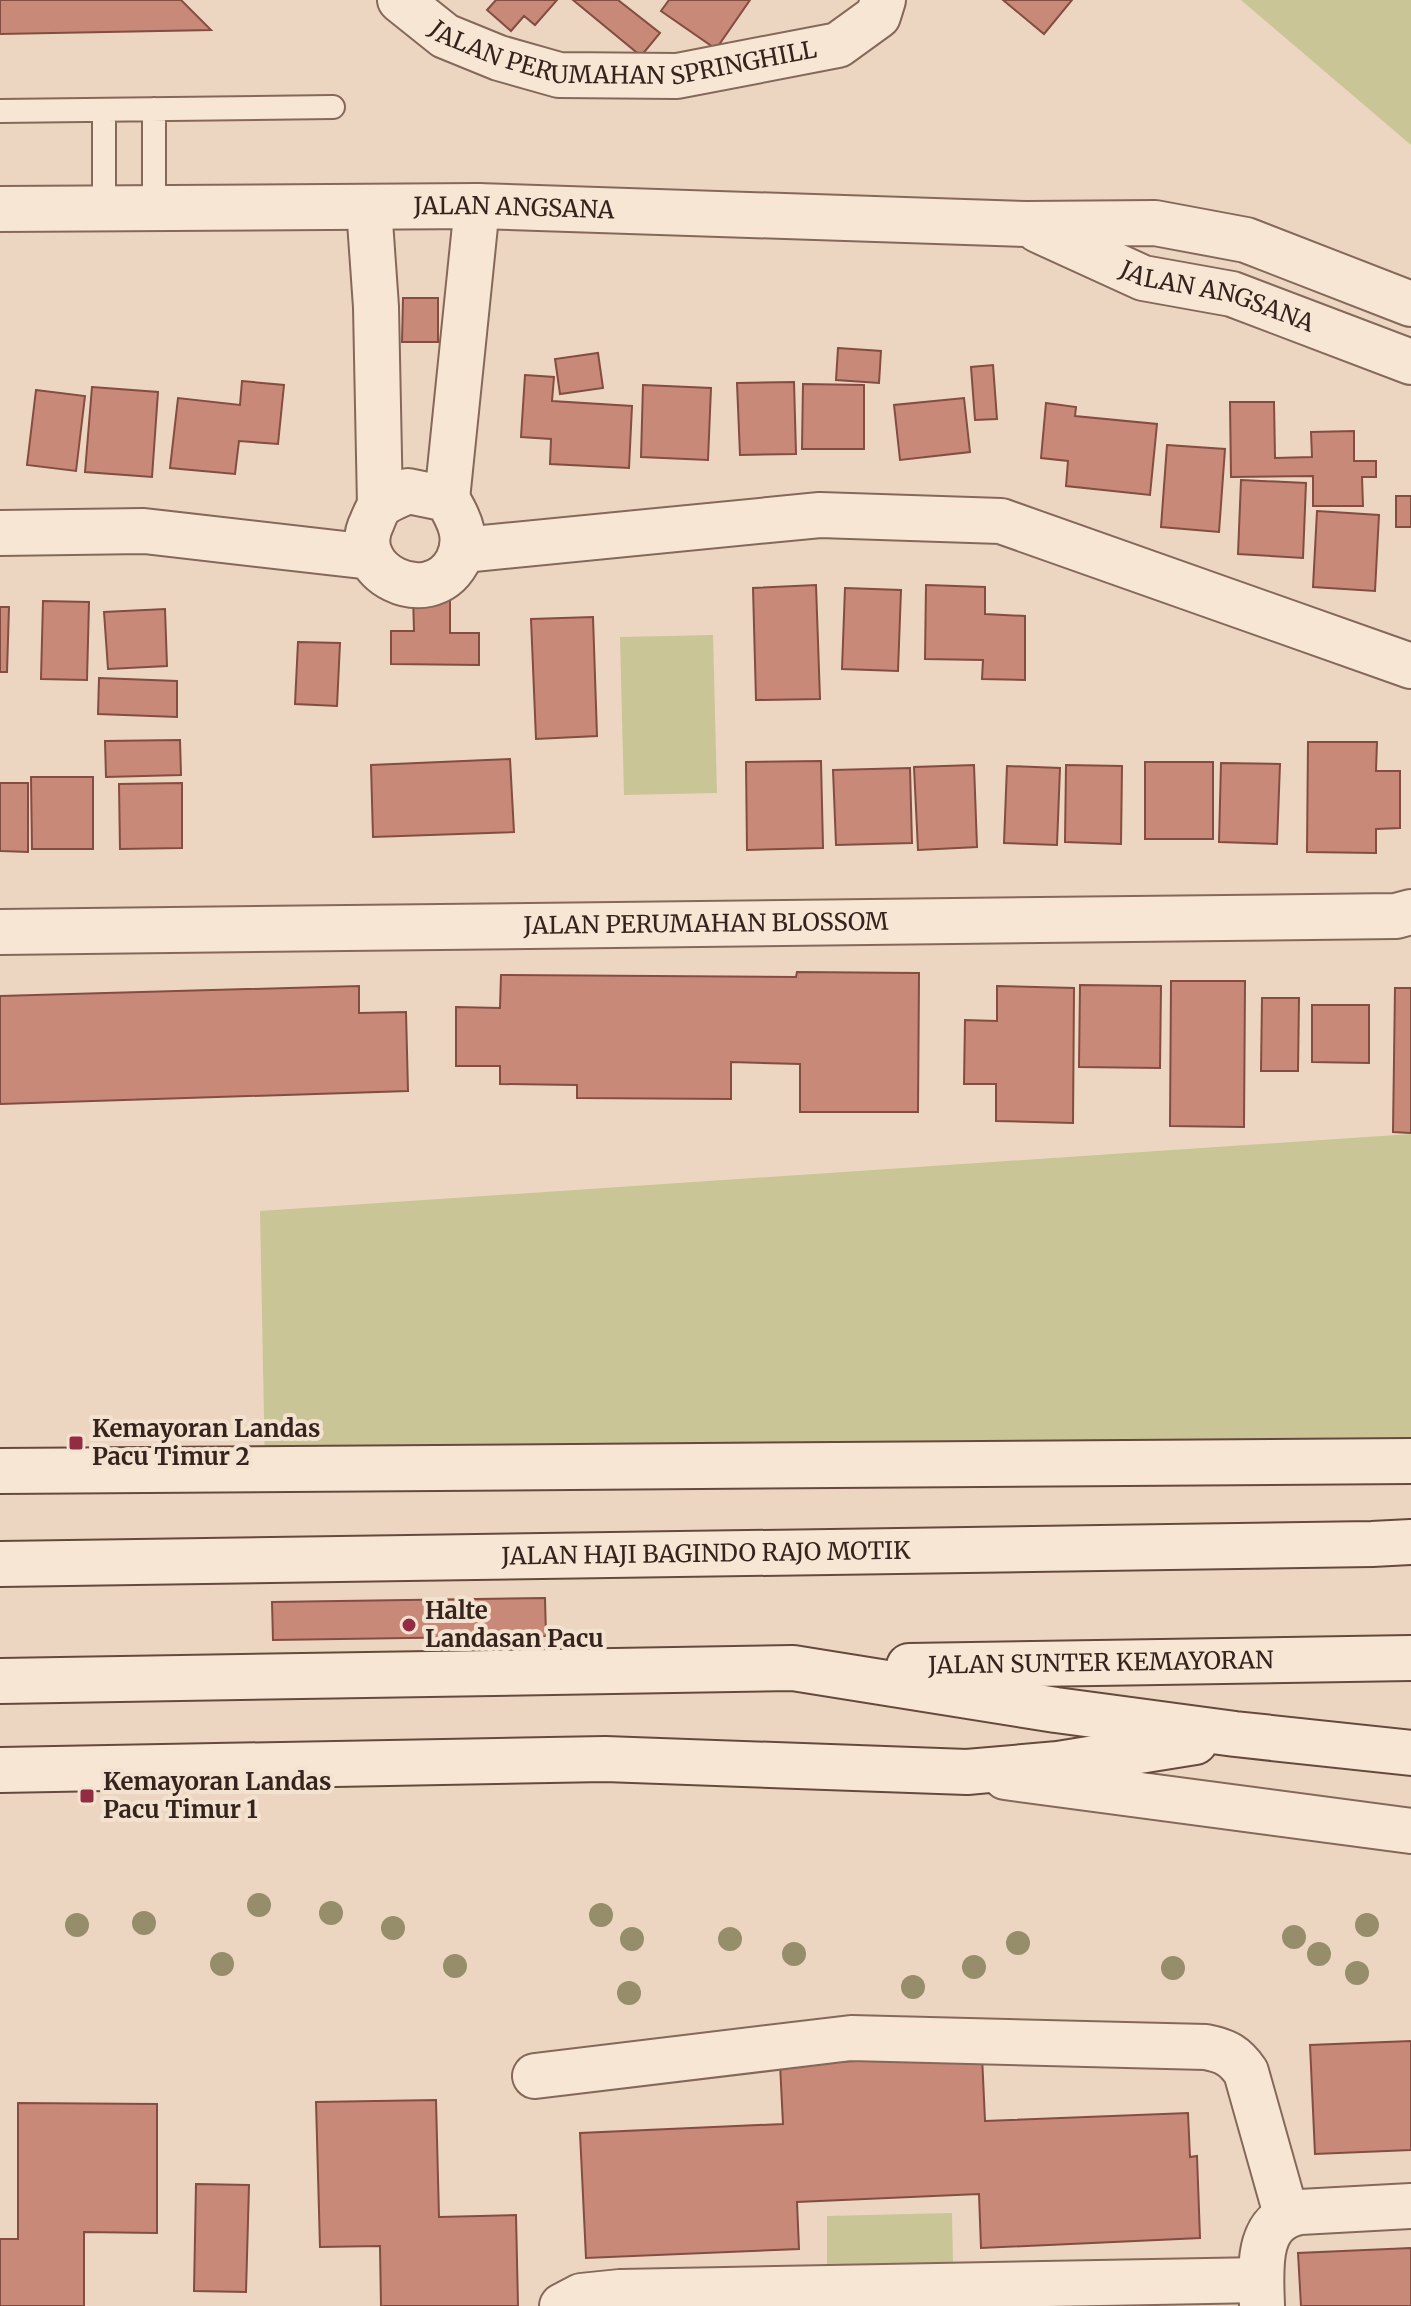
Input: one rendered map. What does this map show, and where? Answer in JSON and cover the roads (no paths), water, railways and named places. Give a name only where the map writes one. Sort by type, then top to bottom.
[{"type":"street","name":"JALAN PERUMAHAN SPRINGHILL","points":[[400,0],[445,36],[514,62],[559,75],[662,76],[677,76],[838,45],[878,16],[883,0]]},
{"type":"street","name":"JALAN ANGSANA","points":[[0,209],[477,206],[1026,224],[1155,223],[1246,240],[1411,304]]},
{"type":"street","points":[[369,207],[376,307],[380,506],[368,530],[371,557],[385,576],[407,586],[431,585],[451,571],[463,550],[460,520],[447,499],[477,206]]},
{"type":"street","name":"JALAN ANGSANA","points":[[1026,224],[1143,278],[1232,294],[1411,362]]},
{"type":"street","points":[[380,506],[408,491],[447,499]]},
{"type":"street","points":[[463,550],[820,515],[1001,521],[1411,666]]},
{"type":"street","points":[[0,533],[144,531],[371,557]]},
{"type":"street","name":"JALAN PERUMAHAN BLOSSOM","points":[[0,932],[1396,916],[1411,912]]},
{"type":"street","points":[[0,1471],[1411,1461]]},
{"type":"street","name":"JALAN HAJI BAGINDO RAJO MOTIK","points":[[0,1564],[1411,1542]]},
{"type":"street","name":"JALAN SUNTER KEMAYORAN","points":[[793,1668],[1411,1658]]},
{"type":"street","points":[[0,1681],[793,1668],[1056,1710],[1411,1753]]},
{"type":"street","points":[[967,1772],[1058,1764],[1156,1750],[1235,1734]]},
{"type":"street","points":[[0,1770],[605,1759],[967,1772],[1411,1831]]},
{"type":"street","points":[[535,2076],[851,2038],[1206,2047],[1223,2050],[1236,2058],[1246,2072],[1286,2214]]},
{"type":"street","points":[[562,2306],[581,2296],[620,2292],[1262,2293],[1265,2239],[1275,2221],[1286,2214],[1411,2206]]},
{"type":"lane","points":[[0,111],[333,107]]},
{"type":"lane","points":[[154,109],[154,207]]},
{"type":"lane","points":[[104,110],[104,208]]},
{"type":"place","name":"Kemayoran Landas Pacu Timur 2","points":[[76,1443]]},
{"type":"place","name":"Halte Landasan Pacu","points":[[409,1625]]},
{"type":"place","name":"Kemayoran Landas Pacu Timur 1","points":[[87,1796]]}]
